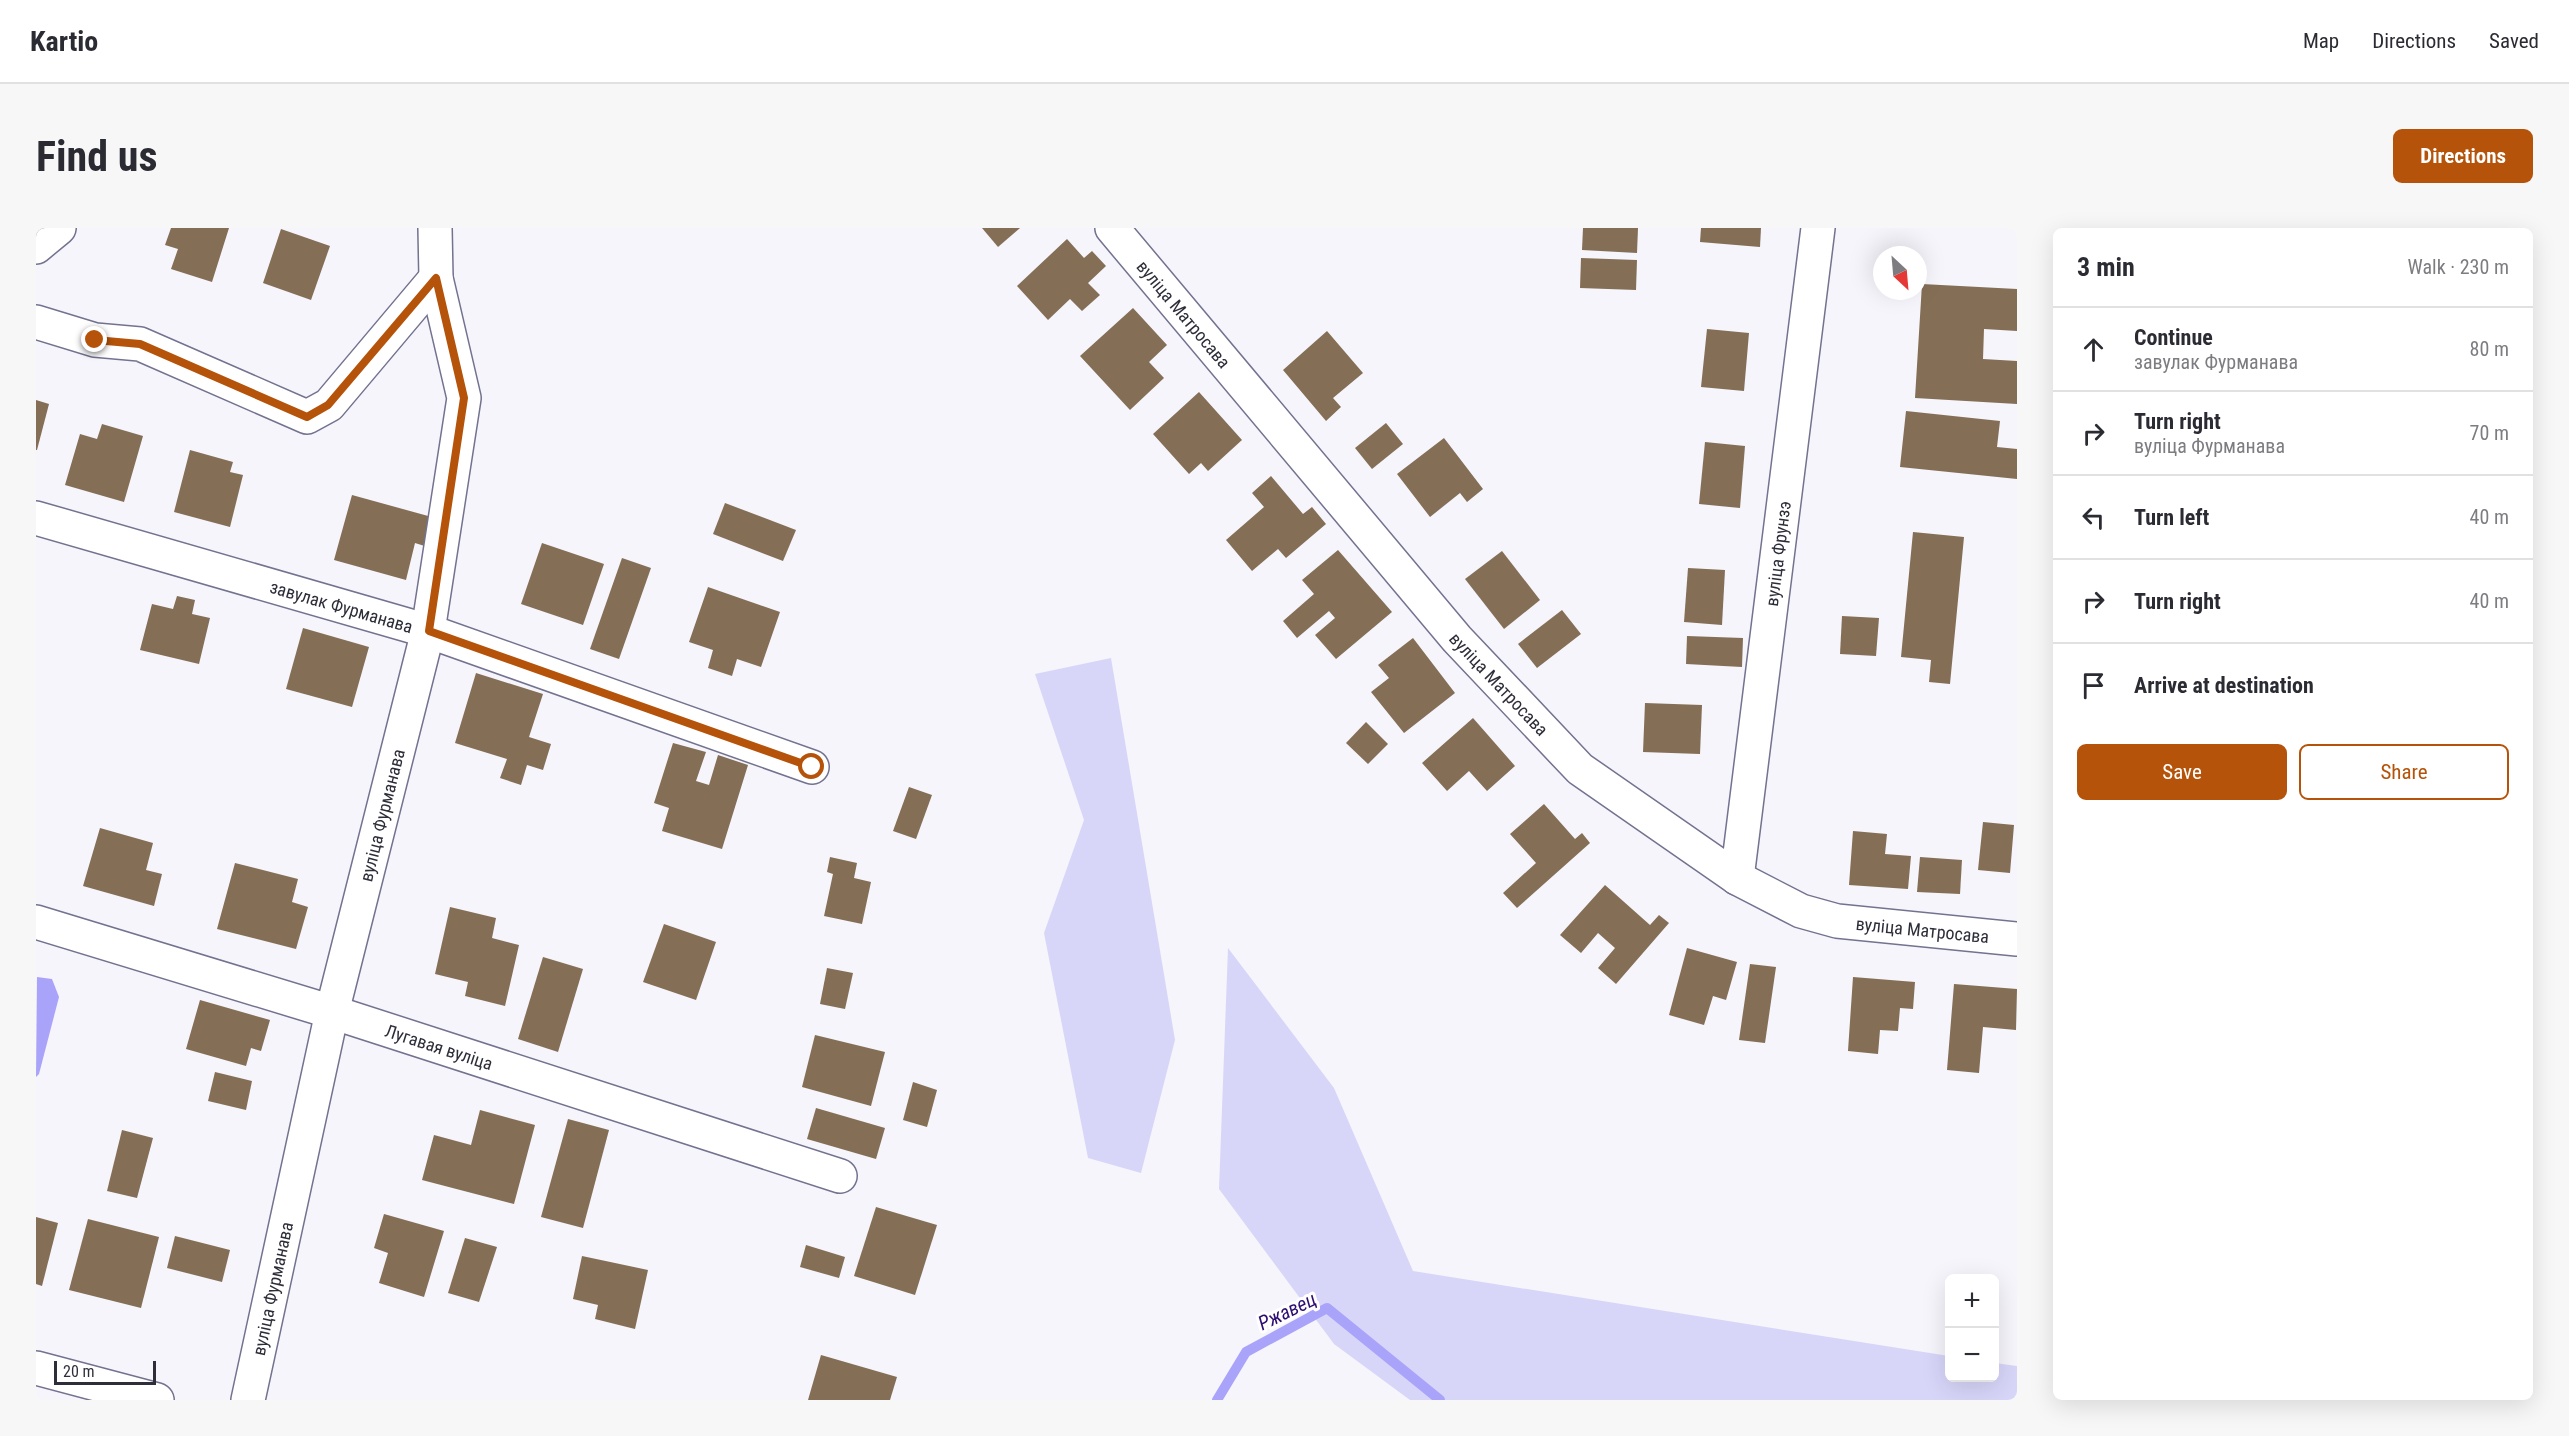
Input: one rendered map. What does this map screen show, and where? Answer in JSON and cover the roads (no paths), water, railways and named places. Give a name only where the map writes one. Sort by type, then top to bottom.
[{"type":"street","points":[[36,247],[59,228]]},
{"type":"street","name":"вуліца Фурманава","points":[[248,1400],[332,1012],[429,631],[464,398],[436,278],[435,228]]},
{"type":"street","name":"вуліца Матросава","points":[[1112,228],[1458,639],[1580,769],[1737,878],[1800,911],[1837,921],[2017,939]]},
{"type":"street","name":"вуліца Фрунзэ","points":[[1737,878],[1818,228]]},
{"type":"street","points":[[36,322],[95,340],[140,344],[307,417],[328,405],[436,278]]},
{"type":"street","name":"завулак Фурманава","points":[[36,518],[429,631],[812,767]]},
{"type":"street","name":"Лугавая вуліца","points":[[36,922],[332,1012],[840,1176]]},
{"type":"street","points":[[36,1368],[157,1400]]},
{"type":"waterway","name":"Ржавец","points":[[1217,1400],[1246,1352],[1327,1308],[1440,1400]]}]
